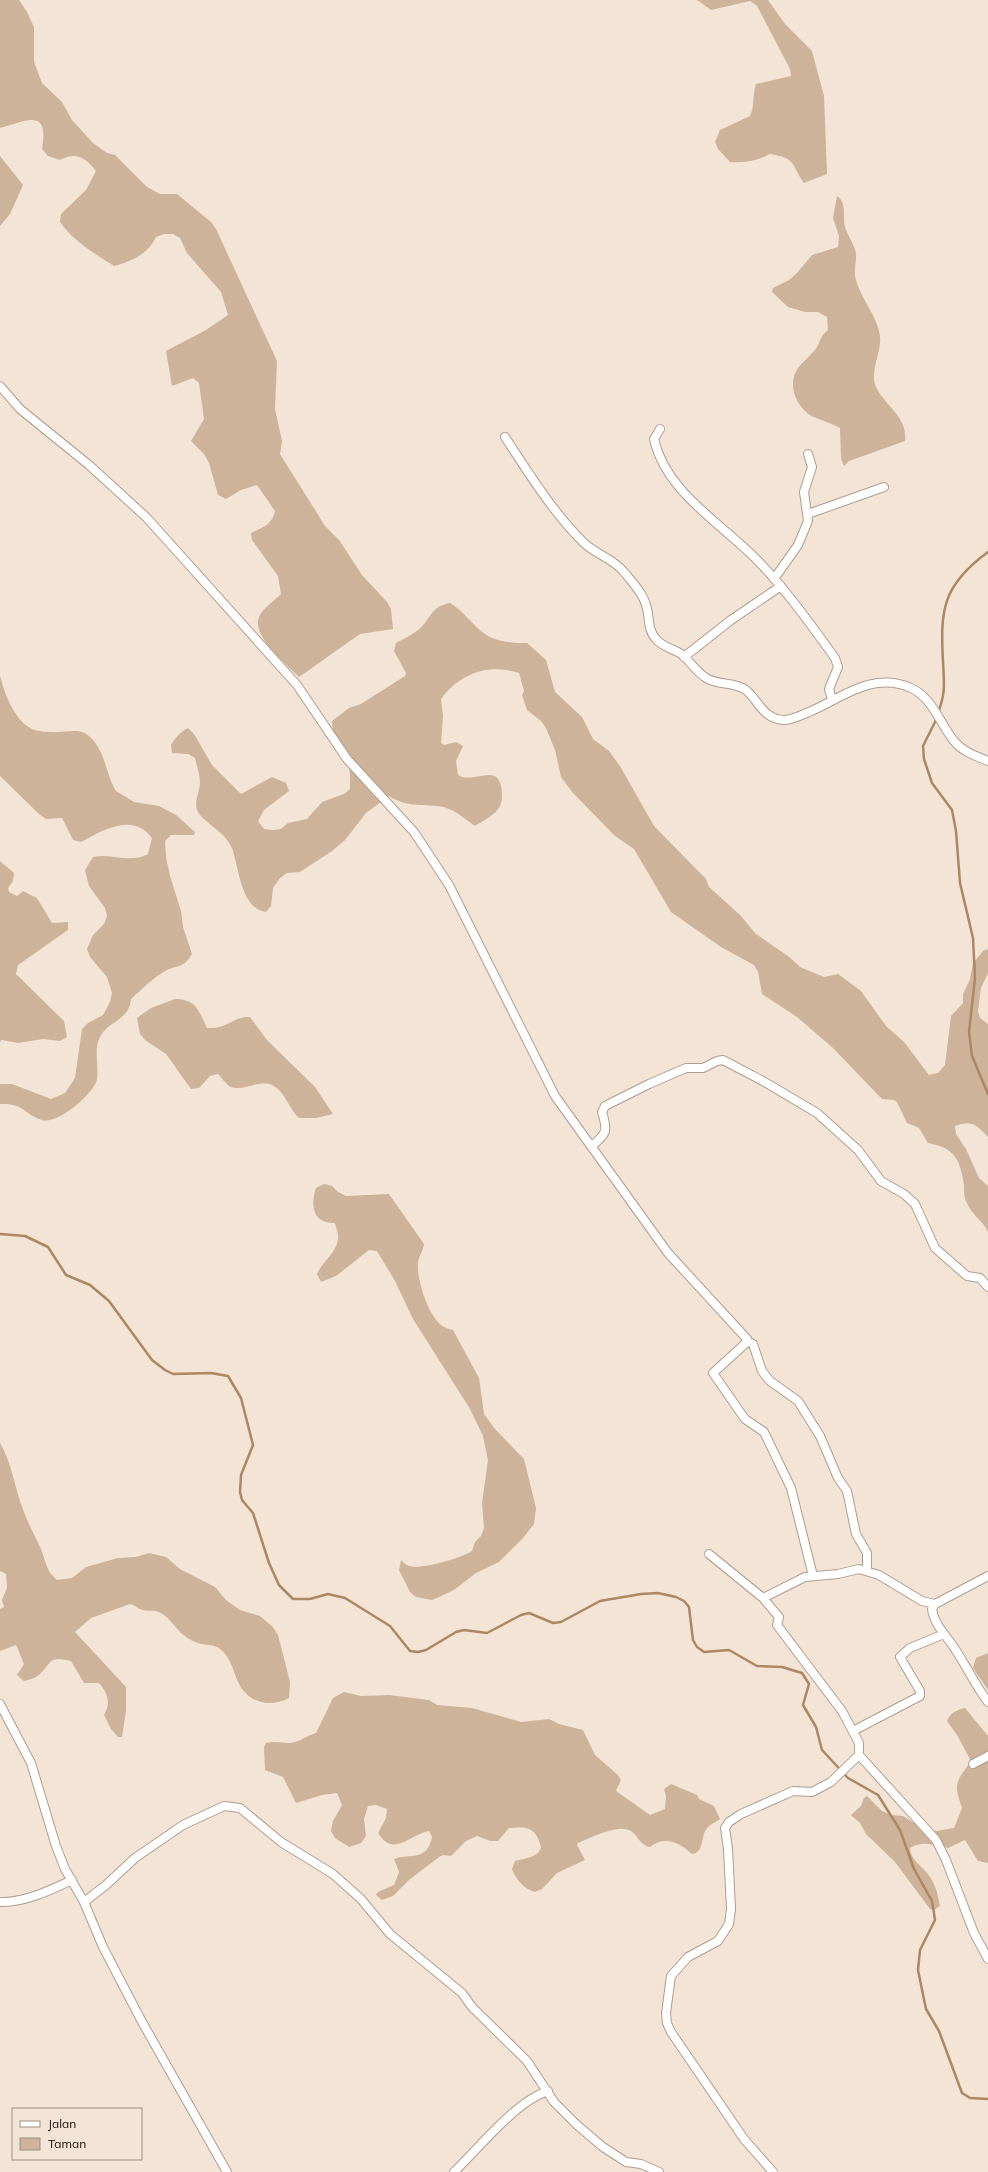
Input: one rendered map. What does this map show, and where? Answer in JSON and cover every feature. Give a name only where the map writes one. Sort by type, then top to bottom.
[{"type":"street","points":[[0,386],[20,409],[90,465],[146,517],[297,685],[347,759],[414,832],[449,885],[551,1089],[668,1253],[746,1336],[747,1341],[753,1344],[762,1371],[770,1381],[798,1401],[820,1436],[838,1478],[847,1490],[857,1537],[867,1553],[867,1570]]},
{"type":"street","points":[[660,429],[654,439],[656,447],[661,462],[674,481],[714,521],[740,543],[774,579],[837,663],[837,672],[829,689],[832,700]]},
{"type":"street","points":[[505,437],[527,470],[579,539],[585,545],[609,558],[622,570],[643,598],[651,630],[655,638],[684,657],[707,679],[745,690],[760,708],[777,719],[783,720],[798,716],[851,689],[868,684],[889,683],[912,688],[931,705],[943,725],[961,748],[988,761]]},
{"type":"street","points":[[774,579],[798,545],[805,530],[808,514],[804,492],[812,467],[808,454]]},
{"type":"street","points":[[808,514],[884,487]]},
{"type":"street","points":[[684,657],[731,620],[780,586]]},
{"type":"street","points":[[592,1146],[605,1132],[606,1125],[602,1112],[605,1106],[649,1084],[686,1068],[702,1068],[722,1060],[763,1081],[817,1113],[858,1150],[881,1181],[904,1194],[915,1204],[935,1248],[966,1276],[980,1278],[988,1287]]},
{"type":"street","points":[[747,1341],[713,1373],[746,1418],[764,1432],[791,1488],[813,1576]]},
{"type":"street","points":[[709,1554],[762,1598],[779,1617],[777,1625],[842,1711],[859,1743],[859,1754],[936,1840],[946,1860],[974,1933],[988,1959]]},
{"type":"street","points":[[762,1598],[805,1577],[838,1574],[859,1569],[867,1570],[922,1601],[935,1604],[988,1576]]},
{"type":"street","points":[[935,1604],[933,1613],[944,1634],[956,1649],[972,1680],[988,1702]]},
{"type":"street","points":[[853,1731],[920,1696],[920,1691],[900,1657],[910,1648],[944,1634]]},
{"type":"street","points":[[0,1704],[31,1763],[56,1846],[84,1902],[119,1979],[227,2172]]},
{"type":"street","points":[[773,2172],[744,2139],[671,2032],[667,2023],[666,2013],[671,1976],[688,1957],[718,1941],[729,1924],[731,1909],[728,1849],[725,1828],[729,1822],[741,1814],[793,1791],[812,1792],[831,1782],[859,1754]]},
{"type":"street","points":[[973,1764],[988,1756]]},
{"type":"street","points":[[84,1902],[106,1885],[135,1858],[183,1825],[217,1809],[236,1806],[281,1842],[333,1874],[361,1899],[390,1934],[464,1995],[472,2007],[527,2061],[554,2102],[603,2147],[626,2162],[641,2164],[659,2172]]},
{"type":"street","points":[[0,1902],[10,1902],[43,1893],[72,1880]]},
{"type":"street","points":[[454,2172],[506,2119],[540,2094],[548,2091]]},
{"type":"green space","points":[[0,0],[19,0],[27,12],[34,27],[34,62],[42,83],[62,102],[72,120],[93,143],[107,153],[115,155],[147,187],[160,194],[177,194],[211,222],[216,229],[277,361],[275,409],[282,441],[280,454],[325,526],[339,540],[362,575],[387,602],[391,609],[393,629],[360,634],[299,677],[279,658],[260,633],[258,625],[259,617],[281,594],[278,576],[252,540],[251,533],[269,523],[274,516],[275,511],[257,485],[241,490],[226,499],[218,495],[209,463],[204,454],[191,441],[204,419],[199,383],[193,378],[172,386],[166,351],[206,330],[228,315],[221,292],[187,253],[180,238],[173,234],[164,234],[156,237],[144,253],[127,262],[114,266],[78,241],[60,222],[61,214],[86,190],[96,171],[80,157],[71,156],[60,160],[48,156],[42,149],[42,127],[39,122],[33,120],[26,121],[0,128]]},
{"type":"green space","points":[[697,0],[768,0],[785,24],[812,51],[824,96],[827,174],[804,183],[792,163],[785,158],[770,154],[751,161],[730,162],[718,149],[715,142],[720,130],[750,116],[756,84],[791,76],[790,69],[757,6],[750,1],[711,10]]},
{"type":"green space","points":[[0,156],[23,185],[10,214],[0,226]]},
{"type":"green space","points":[[837,196],[844,207],[845,227],[856,253],[855,273],[858,287],[876,321],[880,336],[874,381],[880,394],[900,418],[905,433],[905,441],[849,461],[844,466],[841,459],[840,428],[808,413],[798,402],[793,389],[793,382],[798,368],[816,349],[823,335],[828,330],[827,317],[818,312],[805,312],[788,307],[772,292],[773,288],[789,280],[797,273],[812,255],[838,247],[839,236],[833,218]]},
{"type":"green space","points":[[450,603],[460,610],[489,637],[505,642],[527,643],[546,660],[555,692],[582,717],[593,739],[609,751],[620,766],[654,826],[706,879],[709,887],[740,915],[756,934],[788,956],[800,967],[824,977],[838,974],[861,991],[886,1026],[904,1042],[929,1075],[938,1073],[945,1065],[951,1016],[963,1003],[963,994],[970,979],[973,963],[983,951],[988,949],[988,973],[981,988],[978,1011],[980,1018],[988,1024],[988,1137],[977,1126],[970,1123],[955,1126],[956,1134],[966,1149],[979,1178],[988,1186],[988,1232],[966,1201],[960,1168],[955,1156],[944,1148],[928,1143],[919,1128],[907,1123],[897,1102],[894,1100],[882,1099],[833,1048],[797,1017],[762,994],[758,972],[754,965],[721,947],[671,912],[634,849],[615,836],[573,793],[561,777],[555,750],[546,728],[541,721],[527,710],[522,695],[524,691],[519,673],[497,669],[476,672],[457,683],[441,699],[443,716],[441,743],[444,745],[456,742],[463,746],[456,761],[458,775],[464,778],[471,778],[492,775],[497,778],[500,784],[502,801],[494,814],[475,826],[458,813],[448,808],[401,802],[389,796],[366,813],[345,840],[332,851],[300,872],[287,873],[280,878],[273,888],[271,906],[266,912],[251,904],[242,886],[229,842],[204,819],[197,810],[196,803],[200,782],[195,758],[188,754],[172,753],[171,745],[176,737],[188,728],[194,734],[212,765],[241,794],[272,777],[286,783],[289,791],[264,810],[258,821],[264,829],[281,829],[288,823],[307,819],[322,802],[344,794],[350,789],[350,773],[347,754],[333,733],[332,721],[349,708],[361,704],[405,676],[406,673],[394,651],[396,643],[418,630],[438,608]]},
{"type":"green space","points":[[0,675],[7,698],[15,713],[26,725],[35,730],[57,732],[74,731],[82,732],[89,736],[99,748],[116,791],[134,802],[159,806],[176,815],[195,832],[194,835],[171,835],[165,841],[166,857],[170,876],[181,911],[183,927],[192,954],[182,965],[162,973],[131,999],[129,1007],[122,1017],[107,1028],[99,1039],[97,1048],[97,1079],[94,1085],[82,1100],[74,1107],[56,1118],[49,1120],[36,1118],[14,1105],[0,1104],[0,1084],[12,1084],[51,1099],[65,1093],[75,1078],[82,1029],[88,1023],[103,1015],[110,1002],[112,993],[107,977],[90,957],[87,949],[93,935],[104,924],[107,916],[105,908],[89,886],[85,870],[93,857],[107,856],[135,858],[148,854],[152,838],[144,830],[136,826],[127,825],[108,829],[81,842],[73,840],[62,818],[46,819],[0,776]]},
{"type":"green space","points":[[0,861],[14,873],[13,881],[8,888],[9,892],[17,896],[23,891],[37,898],[52,923],[68,922],[68,930],[18,965],[16,974],[64,1021],[67,1037],[60,1041],[43,1039],[18,1043],[2,1040],[0,1042]]},
{"type":"green space","points":[[175,999],[188,1001],[193,1004],[207,1028],[221,1027],[239,1018],[250,1017],[267,1040],[315,1087],[333,1114],[316,1118],[299,1118],[292,1110],[281,1092],[272,1085],[261,1084],[234,1088],[229,1086],[218,1074],[210,1076],[199,1088],[191,1089],[166,1054],[145,1040],[140,1034],[137,1018],[151,1008]]},
{"type":"green space","points":[[324,1184],[332,1186],[338,1192],[346,1196],[389,1194],[424,1244],[418,1262],[419,1278],[421,1288],[433,1316],[438,1323],[445,1328],[453,1330],[479,1378],[484,1414],[495,1429],[524,1459],[536,1508],[534,1524],[523,1538],[499,1562],[476,1573],[454,1590],[432,1600],[416,1597],[410,1592],[399,1570],[401,1560],[409,1566],[415,1567],[431,1565],[450,1560],[472,1551],[475,1542],[481,1536],[484,1528],[482,1503],[488,1460],[483,1436],[470,1409],[413,1319],[395,1281],[377,1251],[369,1250],[336,1276],[321,1282],[317,1274],[335,1248],[338,1237],[335,1223],[328,1223],[322,1220],[315,1213],[313,1201],[316,1188]]},
{"type":"green space","points":[[0,1443],[10,1465],[25,1515],[41,1549],[48,1570],[53,1577],[57,1580],[72,1578],[86,1567],[118,1558],[136,1557],[149,1553],[166,1557],[180,1569],[215,1587],[226,1600],[240,1610],[260,1616],[273,1627],[278,1635],[290,1682],[289,1698],[274,1703],[260,1702],[253,1699],[242,1689],[229,1659],[223,1651],[219,1648],[198,1643],[189,1639],[161,1613],[156,1611],[145,1611],[130,1604],[91,1618],[75,1632],[126,1687],[126,1711],[122,1737],[118,1737],[111,1729],[104,1715],[108,1698],[102,1687],[99,1683],[84,1683],[71,1661],[63,1659],[53,1660],[41,1673],[32,1679],[24,1681],[17,1675],[24,1664],[16,1645],[0,1651],[0,1609],[4,1607],[2,1600],[7,1588],[6,1574],[0,1571]]},
{"type":"green space","points":[[988,1653],[988,1690],[973,1668],[976,1658]]},
{"type":"green space","points":[[344,1692],[361,1696],[389,1695],[429,1700],[437,1705],[472,1708],[521,1722],[549,1719],[559,1724],[583,1730],[595,1755],[618,1775],[621,1780],[616,1791],[650,1815],[665,1809],[666,1796],[664,1789],[671,1784],[697,1795],[699,1799],[714,1806],[720,1819],[707,1828],[701,1847],[696,1853],[692,1854],[677,1844],[667,1841],[661,1841],[650,1847],[644,1845],[636,1835],[626,1829],[612,1830],[597,1835],[578,1843],[577,1845],[585,1860],[557,1873],[542,1889],[535,1892],[527,1889],[521,1884],[512,1869],[515,1861],[529,1858],[538,1853],[541,1846],[537,1836],[534,1832],[527,1828],[509,1828],[498,1841],[490,1841],[477,1836],[466,1841],[451,1856],[443,1855],[439,1857],[409,1880],[393,1896],[382,1900],[376,1895],[378,1892],[394,1885],[399,1872],[394,1859],[417,1855],[426,1850],[430,1845],[432,1837],[429,1831],[421,1833],[402,1843],[390,1844],[378,1833],[386,1818],[387,1809],[376,1805],[368,1806],[364,1819],[366,1836],[361,1843],[349,1847],[335,1838],[331,1831],[333,1821],[342,1805],[337,1793],[322,1795],[296,1803],[283,1777],[265,1770],[264,1747],[266,1743],[292,1743],[316,1733],[333,1698]]},
{"type":"green space","points":[[965,1708],[988,1736],[988,1863],[978,1861],[965,1840],[948,1848],[919,1844],[910,1848],[914,1860],[928,1874],[934,1885],[940,1906],[934,1910],[930,1909],[895,1862],[866,1834],[860,1823],[851,1815],[861,1806],[864,1798],[867,1796],[882,1811],[891,1815],[903,1816],[914,1823],[936,1831],[954,1828],[962,1808],[957,1788],[959,1779],[971,1761],[957,1735],[947,1721],[954,1712]]},
{"type":"waterway","points":[[938,713],[944,687],[942,627],[948,599],[953,587],[962,576],[973,564],[988,552]]},
{"type":"waterway","points":[[937,718],[923,746],[924,759],[932,783],[952,810],[956,831],[960,883],[973,938],[975,978],[969,1032],[972,1056],[988,1094]]},
{"type":"waterway","points":[[0,1234],[25,1236],[48,1247],[66,1275],[90,1285],[109,1301],[152,1360],[165,1370],[173,1374],[211,1373],[228,1376],[241,1398],[253,1445],[241,1475],[240,1492],[242,1500],[253,1513],[269,1563],[279,1585],[293,1599],[310,1599],[328,1594],[345,1598],[390,1626],[410,1651],[418,1652],[426,1650],[456,1632],[464,1630],[487,1633],[521,1615],[529,1613],[553,1623],[561,1622],[600,1601],[641,1594],[658,1593],[676,1597],[684,1601],[689,1607],[693,1640],[697,1647],[704,1652],[729,1650],[757,1666],[782,1667],[802,1673],[809,1684],[803,1705],[816,1727],[822,1750],[848,1778],[878,1795],[900,1830],[914,1869],[932,1901],[935,1920],[920,1950],[918,1970],[926,2009],[939,2031],[962,2093],[970,2098],[988,2099]]}]
